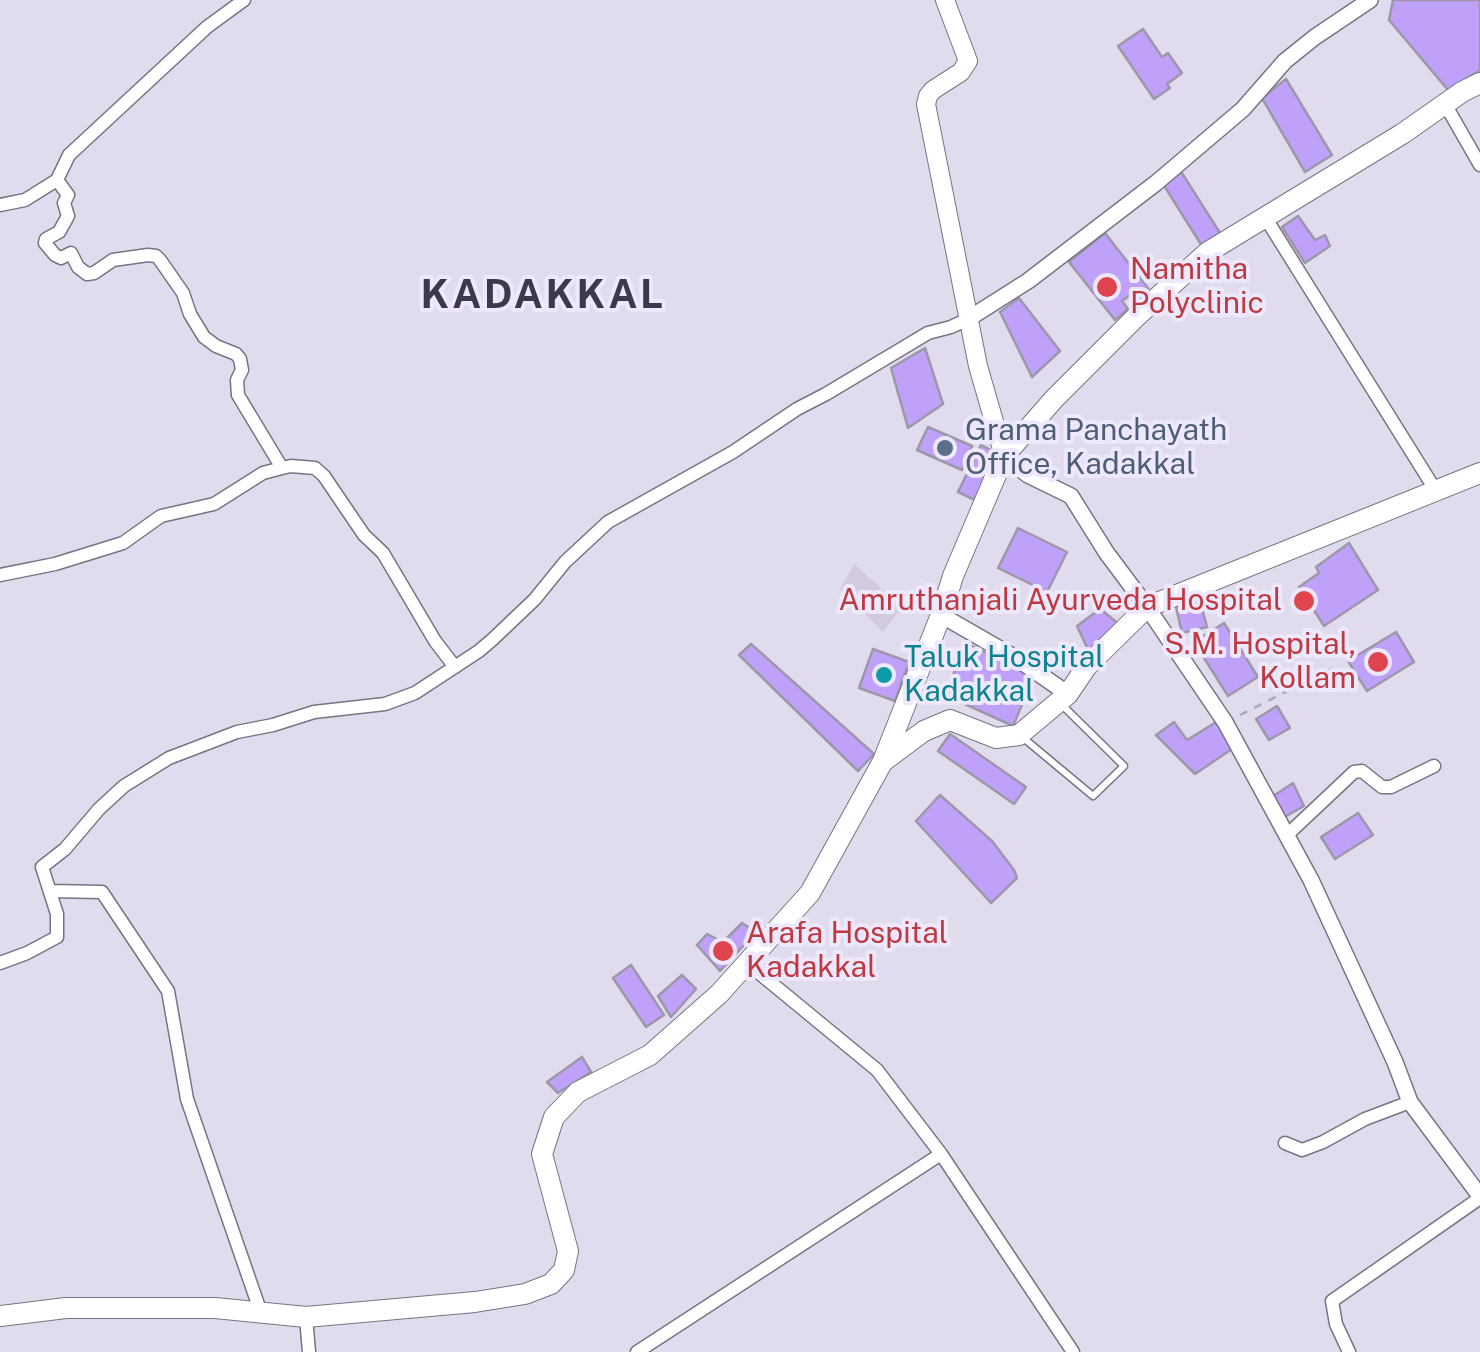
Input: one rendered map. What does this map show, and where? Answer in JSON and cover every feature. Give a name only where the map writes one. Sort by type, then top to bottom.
[{"type":"main road","points":[[945,0],[968,61],[962,72],[933,90],[926,104],[978,366],[1004,456]]},
{"type":"main road","points":[[0,1316],[66,1308],[215,1308],[306,1317],[475,1302],[525,1294],[551,1284],[564,1270],[568,1252],[542,1154],[554,1118],[578,1092],[650,1055],[719,994],[810,893],[883,761],[959,561],[1004,456],[1054,399],[1208,252],[1480,84]]},
{"type":"main road","points":[[883,761],[924,732],[950,720],[996,738],[1019,734],[1063,698],[1087,666],[1147,608],[1480,473]]},
{"type":"street","points":[[0,205],[25,200],[57,180],[68,156],[207,27],[244,0]]},
{"type":"street","points":[[0,963],[27,954],[57,937],[58,914],[42,867],[65,849],[124,786],[168,758],[237,732],[415,693],[479,651],[508,626],[565,562],[608,522],[734,452],[797,408],[928,333],[968,319],[1028,281],[1156,183],[1244,109],[1285,60],[1370,0]]},
{"type":"street","points":[[1445,104],[1480,165]]},
{"type":"street","points":[[57,180],[68,195],[64,203],[68,216],[63,227],[46,238],[45,243],[60,258],[71,254],[87,274],[113,260],[156,256],[183,293],[204,337],[240,359],[238,395],[282,468]]},
{"type":"street","points":[[1266,216],[1436,491]]},
{"type":"street","points":[[1004,456],[1028,475],[1071,496],[1225,722],[1311,880],[1396,1062],[1410,1102],[1480,1197],[1332,1301],[1336,1324],[1349,1352]]},
{"type":"street","points":[[0,575],[55,564],[122,543],[161,516],[214,504],[263,473],[291,466],[315,468],[364,536],[383,553],[455,667]]},
{"type":"street","points":[[941,615],[1019,660],[1063,698]]},
{"type":"street","points":[[1286,835],[1354,772],[1362,771],[1382,786],[1391,787],[1434,766]]},
{"type":"street","points":[[50,890],[102,892],[168,990],[186,1099],[261,1313]]},
{"type":"street","points":[[747,963],[877,1070],[941,1154],[1073,1352]]},
{"type":"street","points":[[1285,1143],[1302,1150],[1410,1102]]},
{"type":"street","points":[[637,1352],[941,1154]]},
{"type":"street","points":[[306,1317],[309,1352]]},
{"type":"lane","points":[[1019,734],[1093,796],[1124,766],[1063,698]]},
{"type":"path","points":[[1225,722],[1335,668]]},
{"type":"shaded area","points":[[854,564],[902,607],[883,632],[840,589]]},
{"type":"building","points":[[1393,0],[1480,0],[1480,70],[1448,90],[1389,20]]},
{"type":"building","points":[[1143,29],[1162,57],[1168,53],[1182,73],[1154,99],[1118,46]]},
{"type":"building","points":[[1286,79],[1332,155],[1305,172],[1262,98]]},
{"type":"building","points":[[1180,170],[1220,233],[1202,246],[1163,184]]},
{"type":"building","points":[[1298,216],[1315,240],[1325,235],[1330,246],[1305,263],[1282,227]]},
{"type":"building","points":[[1105,233],[1151,292],[1137,304],[1130,295],[1122,301],[1128,309],[1115,320],[1069,262]]},
{"type":"building","points":[[1019,298],[1060,351],[1032,377],[1000,312]]},
{"type":"building","points":[[925,348],[943,404],[908,428],[891,368]]},
{"type":"building","name":"Grama Panchayath Office, Kadakkal","points":[[928,427],[972,446],[962,470],[917,450]]},
{"type":"building","points":[[981,445],[999,454],[977,501],[958,492]]},
{"type":"building","points":[[1018,528],[1067,552],[1047,592],[998,568]]},
{"type":"building","points":[[1349,543],[1378,590],[1324,626],[1299,587],[1319,573],[1316,567]]},
{"type":"building","points":[[1200,601],[1207,627],[1182,633],[1176,607]]},
{"type":"building","points":[[1100,609],[1120,625],[1091,656],[1077,626]]},
{"type":"building","points":[[1224,623],[1258,677],[1228,696],[1194,642]]},
{"type":"building","points":[[1396,632],[1414,662],[1367,691],[1348,661]]},
{"type":"building","points":[[966,643],[1034,676],[1013,726],[945,695]]},
{"type":"building","points":[[751,644],[874,754],[858,771],[739,655]]},
{"type":"building","name":"Taluk Hospital Kadakkal","points":[[873,649],[909,662],[895,701],[859,688]]},
{"type":"building","points":[[1277,706],[1290,728],[1269,740],[1256,719]]},
{"type":"building","points":[[1218,721],[1235,747],[1195,774],[1156,735],[1174,722],[1187,740]]},
{"type":"building","points":[[950,734],[1026,787],[1014,804],[938,751]]},
{"type":"building","points":[[1293,783],[1304,806],[1281,819],[1267,800]]},
{"type":"building","points":[[940,795],[992,841],[1014,870],[1017,878],[991,903],[916,821]]},
{"type":"building","points":[[1358,813],[1373,835],[1335,859],[1321,837]]},
{"type":"building","points":[[742,923],[756,932],[720,971],[697,945],[707,934],[723,942]]},
{"type":"building","points":[[631,965],[664,1015],[646,1027],[613,978]]},
{"type":"building","points":[[682,975],[696,989],[671,1017],[658,996]]},
{"type":"building","points":[[582,1057],[591,1072],[558,1093],[547,1082]]},
{"type":"place","name":"Namitha Polyclinic","points":[[1107,287]]},
{"type":"place","name":"Grama Panchayath Office, Kadakkal","points":[[945,448]]},
{"type":"place","name":"Amruthanjali Ayurveda Hospital","points":[[1304,601]]},
{"type":"place","name":"S.M. Hospital, Kollam","points":[[1378,662]]},
{"type":"place","name":"Taluk Hospital Kadakkal","points":[[884,675]]},
{"type":"place","name":"Arafa Hospital Kadakkal","points":[[723,951]]},
{"type":"district","name":"KADAKKAL","points":[[543,296]]}]
